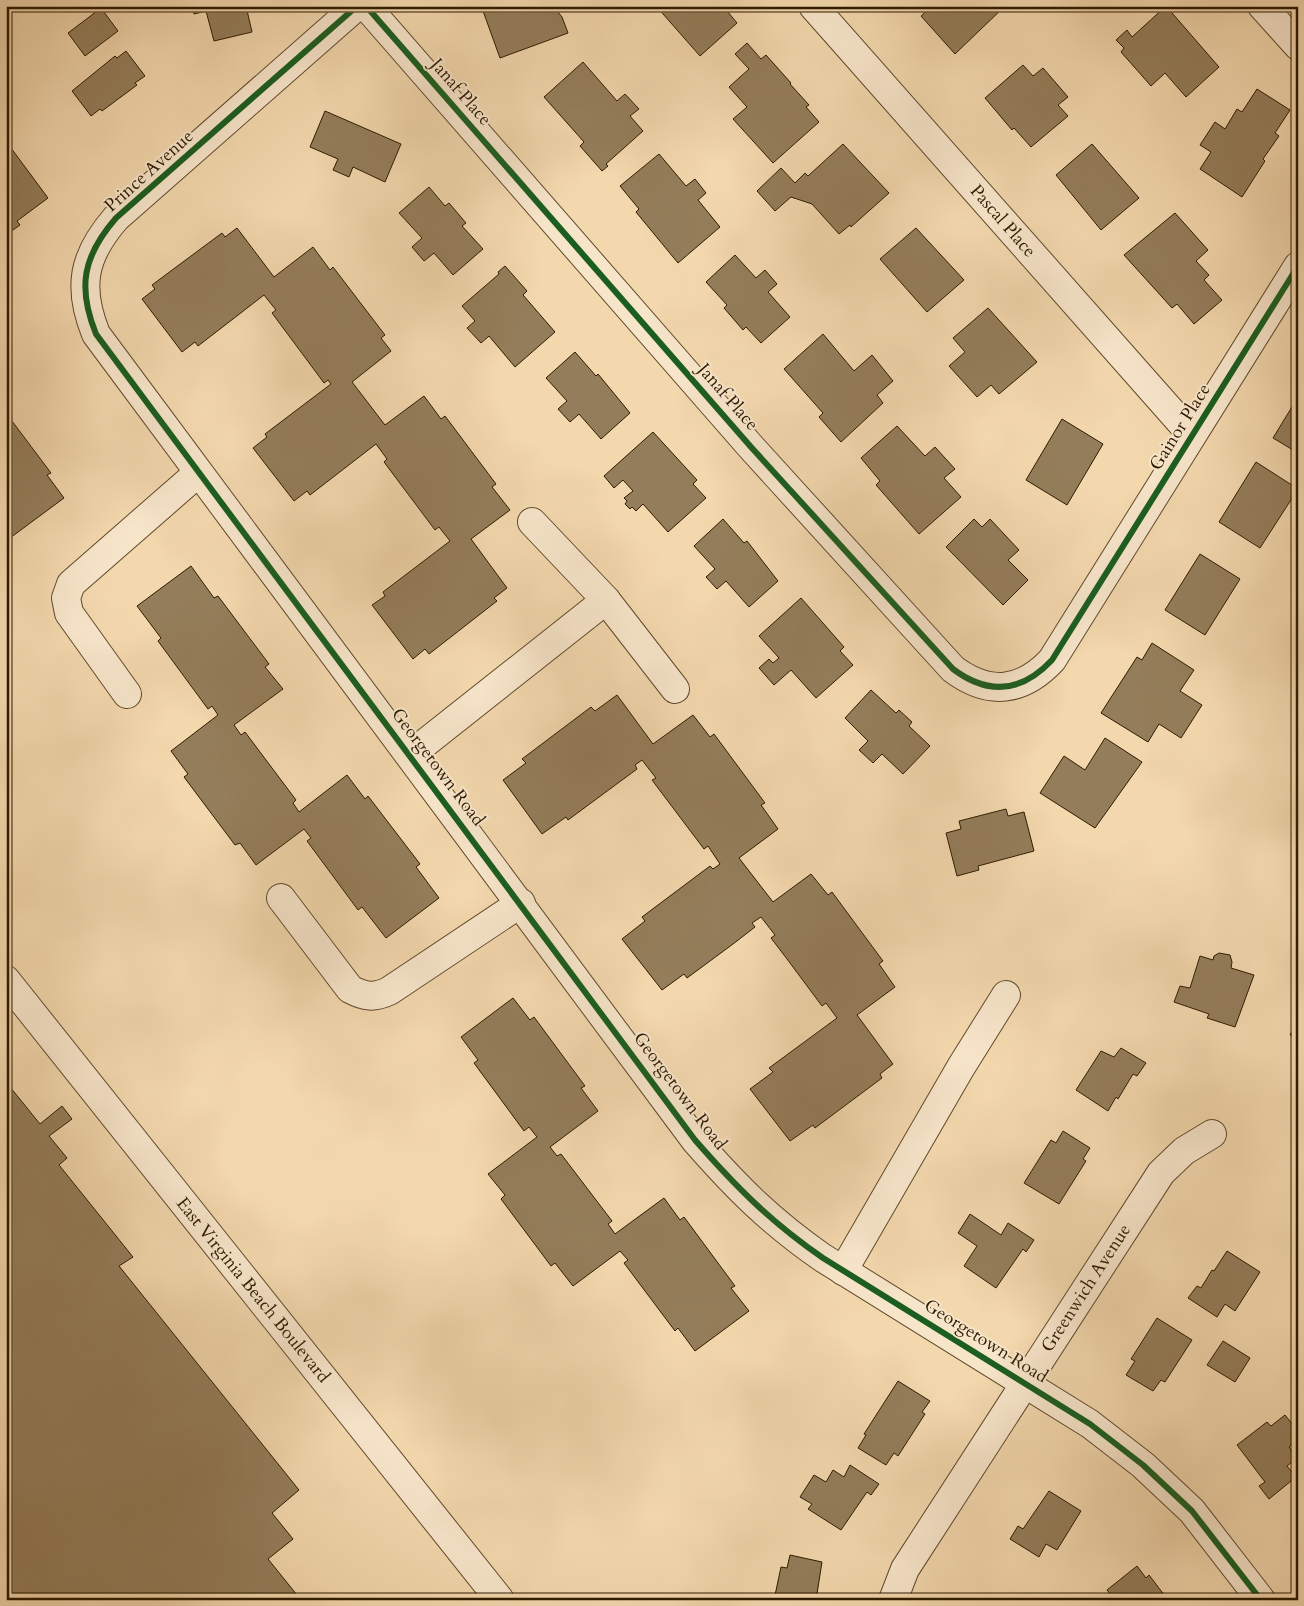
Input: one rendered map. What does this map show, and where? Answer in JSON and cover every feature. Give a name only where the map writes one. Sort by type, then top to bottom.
[{"type":"street","name":"Prince Avenue","points":[[198,472],[96,334],[86,311],[85,302],[84,285],[88,260],[100,237],[116,218],[358,6]]},
{"type":"street","name":"Janaf Place","points":[[366,6],[752,447],[954,669],[967,679],[986,686],[1003,687],[1023,683],[1041,672],[1052,660],[1087,604]]},
{"type":"street","name":"Pascal Place","points":[[813,6],[1192,436]]},
{"type":"street","points":[[1262,6],[1298,46]]},
{"type":"street","name":"Gainor Place","points":[[1087,604],[1298,266]]},
{"type":"street","points":[[127,694],[69,613],[66,598],[70,584],[198,472]]},
{"type":"street","name":"Georgetown Road","points":[[198,472],[521,903],[695,1140],[737,1188],[783,1230],[843,1271],[1090,1424],[1143,1466],[1192,1511],[1262,1600]]},
{"type":"street","points":[[532,522],[606,600],[675,689]]},
{"type":"street","points":[[410,755],[606,600]]},
{"type":"street","points":[[281,898],[350,990],[364,996],[378,996],[389,991],[521,903]]},
{"type":"street","name":"East Virginia Beach Boulevard","points":[[6,980],[500,1600]]},
{"type":"street","points":[[843,1271],[961,1067],[1006,995]]},
{"type":"street","name":"Greenwich Avenue","points":[[893,1600],[905,1569],[1161,1172],[1184,1151],[1212,1134]]},
{"type":"building","points":[[193,6],[246,6],[252,32],[214,41],[206,11],[194,14]]},
{"type":"building","points":[[485,6],[539,6],[540,8],[553,6],[562,17],[568,33],[500,58],[483,11],[486,10]]},
{"type":"building","points":[[656,6],[723,6],[737,23],[700,56]]},
{"type":"building","points":[[932,6],[1005,6],[955,54],[921,16]]},
{"type":"building","points":[[1166,6],[1219,67],[1186,97],[1165,73],[1151,86],[1121,52],[1124,48],[1116,40],[1127,30],[1132,37]]},
{"type":"building","points":[[101,8],[118,31],[85,56],[68,33]]},
{"type":"building","points":[[747,43],[761,59],[766,55],[809,105],[806,107],[819,122],[773,163],[733,119],[747,107],[729,87],[749,69],[735,54]]},
{"type":"building","points":[[126,51],[145,76],[135,83],[137,85],[102,111],[100,109],[91,116],[72,91],[115,56],[117,58]]},
{"type":"building","points":[[583,62],[617,101],[625,94],[639,109],[630,116],[643,131],[606,164],[608,166],[602,171],[580,146],[584,142],[544,97]]},
{"type":"building","points":[[1023,65],[1033,76],[1043,68],[1068,97],[1058,105],[1068,116],[1031,147],[1014,128],[1012,130],[985,98]]},
{"type":"building","points":[[1257,89],[1290,110],[1275,133],[1279,136],[1263,159],[1265,161],[1242,197],[1200,169],[1211,152],[1200,145],[1215,122],[1225,129],[1237,109],[1242,112]]},
{"type":"building","points":[[325,111],[401,144],[385,182],[353,167],[349,177],[333,170],[338,159],[310,147]]},
{"type":"building","points":[[8,144],[48,198],[17,221],[20,225],[6,235],[6,146]]},
{"type":"building","points":[[843,144],[889,193],[851,227],[850,225],[839,234],[812,204],[791,197],[775,211],[757,191],[781,168],[795,183],[805,173],[808,176]]},
{"type":"building","points":[[1092,144],[1139,198],[1101,230],[1056,175]]},
{"type":"building","points":[[659,154],[686,186],[695,179],[706,193],[698,200],[720,227],[678,263],[636,212],[639,209],[620,186]]},
{"type":"building","points":[[429,187],[445,206],[449,203],[466,223],[462,226],[483,249],[453,275],[434,253],[424,261],[412,247],[422,238],[399,213]]},
{"type":"building","points":[[1175,213],[1208,250],[1196,261],[1209,275],[1204,280],[1222,300],[1194,324],[1177,304],[1172,308],[1124,255]]},
{"type":"building","points":[[237,228],[274,277],[313,247],[330,270],[333,267],[385,335],[381,338],[391,351],[352,382],[385,425],[424,396],[441,419],[445,416],[496,484],[492,487],[510,510],[471,539],[507,588],[494,598],[497,601],[429,654],[425,649],[413,659],[372,605],[385,596],[383,592],[450,541],[439,527],[435,530],[384,462],[387,459],[376,444],[310,495],[307,491],[294,501],[253,448],[267,437],[265,434],[331,384],[328,380],[324,383],[272,313],[276,310],[264,295],[198,346],[195,342],[182,352],[142,299],[155,289],[152,285],[222,233],[225,237]]},
{"type":"building","points":[[916,228],[964,280],[927,312],[880,259]]},
{"type":"building","points":[[735,255],[756,278],[765,270],[777,284],[768,292],[790,317],[761,343],[746,327],[743,330],[724,308],[727,305],[706,282]]},
{"type":"building","points":[[505,266],[527,291],[523,295],[555,332],[515,367],[489,336],[481,343],[467,328],[475,321],[462,306],[499,274],[498,272]]},
{"type":"building","points":[[988,308],[1037,362],[999,394],[991,385],[977,397],[949,366],[965,352],[953,338]]},
{"type":"building","points":[[823,334],[854,371],[872,355],[893,381],[877,395],[883,403],[841,442],[819,417],[823,413],[784,369]]},
{"type":"building","points":[[575,352],[596,376],[598,374],[630,413],[601,439],[579,414],[570,422],[558,409],[567,401],[546,378]]},
{"type":"building","points":[[1298,397],[1298,453],[1273,438]]},
{"type":"building","points":[[6,413],[51,473],[47,475],[64,498],[10,538],[6,533]]},
{"type":"building","points":[[1062,419],[1103,444],[1067,505],[1026,480]]},
{"type":"building","points":[[897,426],[925,456],[935,447],[955,469],[944,478],[961,497],[919,534],[876,485],[880,481],[861,458]]},
{"type":"building","points":[[653,432],[697,480],[693,484],[706,498],[668,532],[643,504],[636,511],[632,507],[630,509],[625,504],[627,501],[624,498],[633,491],[623,480],[614,488],[604,476]]},
{"type":"building","points":[[1256,462],[1298,489],[1260,548],[1219,522]]},
{"type":"building","points":[[723,519],[744,543],[747,541],[778,581],[749,607],[726,581],[717,589],[706,577],[715,569],[694,546]]},
{"type":"building","points":[[974,519],[982,527],[990,519],[1019,550],[1008,560],[1028,580],[1003,605],[946,547]]},
{"type":"building","points":[[1200,554],[1240,579],[1205,635],[1165,610]]},
{"type":"building","points":[[191,566],[214,598],[218,596],[269,664],[265,667],[283,689],[234,725],[241,735],[245,732],[296,800],[293,803],[299,812],[347,775],[365,799],[368,796],[420,864],[416,867],[439,898],[386,938],[362,907],[358,910],[307,841],[311,838],[304,829],[256,865],[240,843],[235,845],[184,777],[188,774],[171,751],[218,715],[212,706],[208,709],[158,641],[161,638],[137,606]]},
{"type":"building","points":[[801,598],[844,647],[840,651],[853,665],[816,698],[791,670],[774,685],[759,668],[769,659],[773,663],[779,658],[759,636]]},
{"type":"building","points":[[1152,643],[1194,670],[1180,691],[1202,705],[1181,738],[1159,724],[1148,742],[1101,713],[1137,657],[1142,660]]},
{"type":"building","points":[[871,690],[896,713],[899,710],[912,722],[909,726],[930,746],[903,774],[882,754],[873,763],[859,750],[868,741],[845,718]]},
{"type":"building","points":[[617,695],[653,744],[693,715],[710,737],[714,734],[765,803],[761,805],[778,829],[739,858],[773,902],[811,874],[828,895],[832,892],[883,961],[879,964],[895,987],[857,1015],[893,1064],[880,1074],[882,1078],[815,1128],[813,1125],[790,1141],[750,1089],[773,1072],[769,1068],[837,1018],[826,1003],[822,1006],[771,938],[775,935],[761,917],[752,923],[755,927],[687,978],[684,974],[662,990],[622,939],[645,921],[642,917],[710,866],[713,869],[720,864],[708,846],[704,849],[652,780],[656,778],[642,760],[635,765],[637,769],[568,820],[566,817],[542,834],[503,780],[526,763],[522,759],[591,707],[595,711]]},
{"type":"building","points":[[1105,738],[1142,762],[1095,828],[1040,793],[1064,756],[1085,770]]},
{"type":"building","points":[[1006,809],[1008,816],[1024,812],[1034,851],[978,866],[979,870],[957,876],[946,833],[961,829],[959,821]]},
{"type":"building","points":[[1219,953],[1230,955],[1231,968],[1254,975],[1235,1027],[1207,1018],[1209,1014],[1174,1002],[1180,986],[1190,988],[1200,956],[1213,960],[1214,956]]},
{"type":"building","points":[[513,998],[530,1020],[534,1017],[585,1086],[581,1088],[598,1111],[550,1147],[557,1156],[561,1154],[612,1221],[608,1224],[615,1234],[664,1198],[680,1220],[684,1217],[735,1286],[731,1288],[749,1311],[695,1351],[678,1328],[675,1331],[624,1263],[628,1260],[620,1251],[573,1286],[555,1263],[551,1266],[501,1199],[505,1195],[488,1174],[537,1137],[529,1127],[524,1131],[474,1063],[478,1060],[461,1037]]},
{"type":"building","points":[[1298,1029],[1298,1044],[1290,1034]]},
{"type":"building","points":[[1121,1048],[1146,1063],[1137,1076],[1133,1074],[1118,1099],[1116,1097],[1108,1111],[1076,1090],[1101,1051],[1114,1057]]},
{"type":"building","points":[[6,1082],[40,1124],[62,1106],[72,1119],[49,1136],[67,1158],[59,1165],[133,1257],[119,1266],[299,1490],[272,1513],[293,1539],[268,1559],[301,1600],[14,1600],[6,1590]]},
{"type":"building","points":[[1063,1131],[1090,1148],[1083,1159],[1086,1161],[1059,1204],[1024,1183],[1051,1140],[1056,1143]]},
{"type":"building","points":[[970,1214],[1001,1235],[1008,1223],[1034,1240],[1026,1252],[1023,1249],[996,1288],[964,1266],[977,1246],[958,1233]]},
{"type":"building","points":[[1227,1251],[1260,1272],[1235,1311],[1225,1304],[1217,1317],[1188,1298],[1197,1286],[1201,1288]]},
{"type":"building","points":[[1157,1318],[1192,1340],[1165,1382],[1161,1380],[1153,1391],[1126,1375],[1135,1361],[1131,1359]]},
{"type":"building","points":[[1223,1341],[1250,1358],[1235,1382],[1207,1365]]},
{"type":"building","points":[[898,1381],[930,1401],[922,1412],[925,1414],[898,1456],[894,1453],[886,1465],[858,1448],[866,1435],[864,1434]]},
{"type":"building","points":[[1285,1415],[1298,1431],[1298,1440],[1289,1447],[1297,1458],[1287,1466],[1296,1477],[1269,1499],[1259,1486],[1265,1482],[1237,1445],[1267,1422],[1271,1426]]},
{"type":"building","points":[[850,1465],[879,1484],[871,1495],[867,1492],[841,1530],[808,1509],[812,1504],[800,1497],[814,1475],[826,1482],[833,1470],[844,1477]]},
{"type":"building","points":[[1049,1491],[1081,1511],[1057,1550],[1046,1544],[1039,1557],[1010,1539],[1018,1526],[1023,1529]]},
{"type":"building","points":[[790,1555],[822,1562],[816,1600],[774,1600],[781,1567],[787,1568]]},
{"type":"building","points":[[1137,1566],[1146,1578],[1149,1575],[1168,1600],[1115,1600],[1107,1590]]},
{"type":"cycle path","points":[[357,6],[116,218],[96,246],[86,273],[86,301],[96,334],[695,1140],[710,1157],[740,1189],[804,1245],[1090,1424],[1143,1465],[1192,1511],[1261,1600]]},
{"type":"cycle path","points":[[366,6],[751,447],[953,669],[966,678],[979,683],[1005,687],[1017,684],[1041,671],[1052,660],[1298,266]]}]
